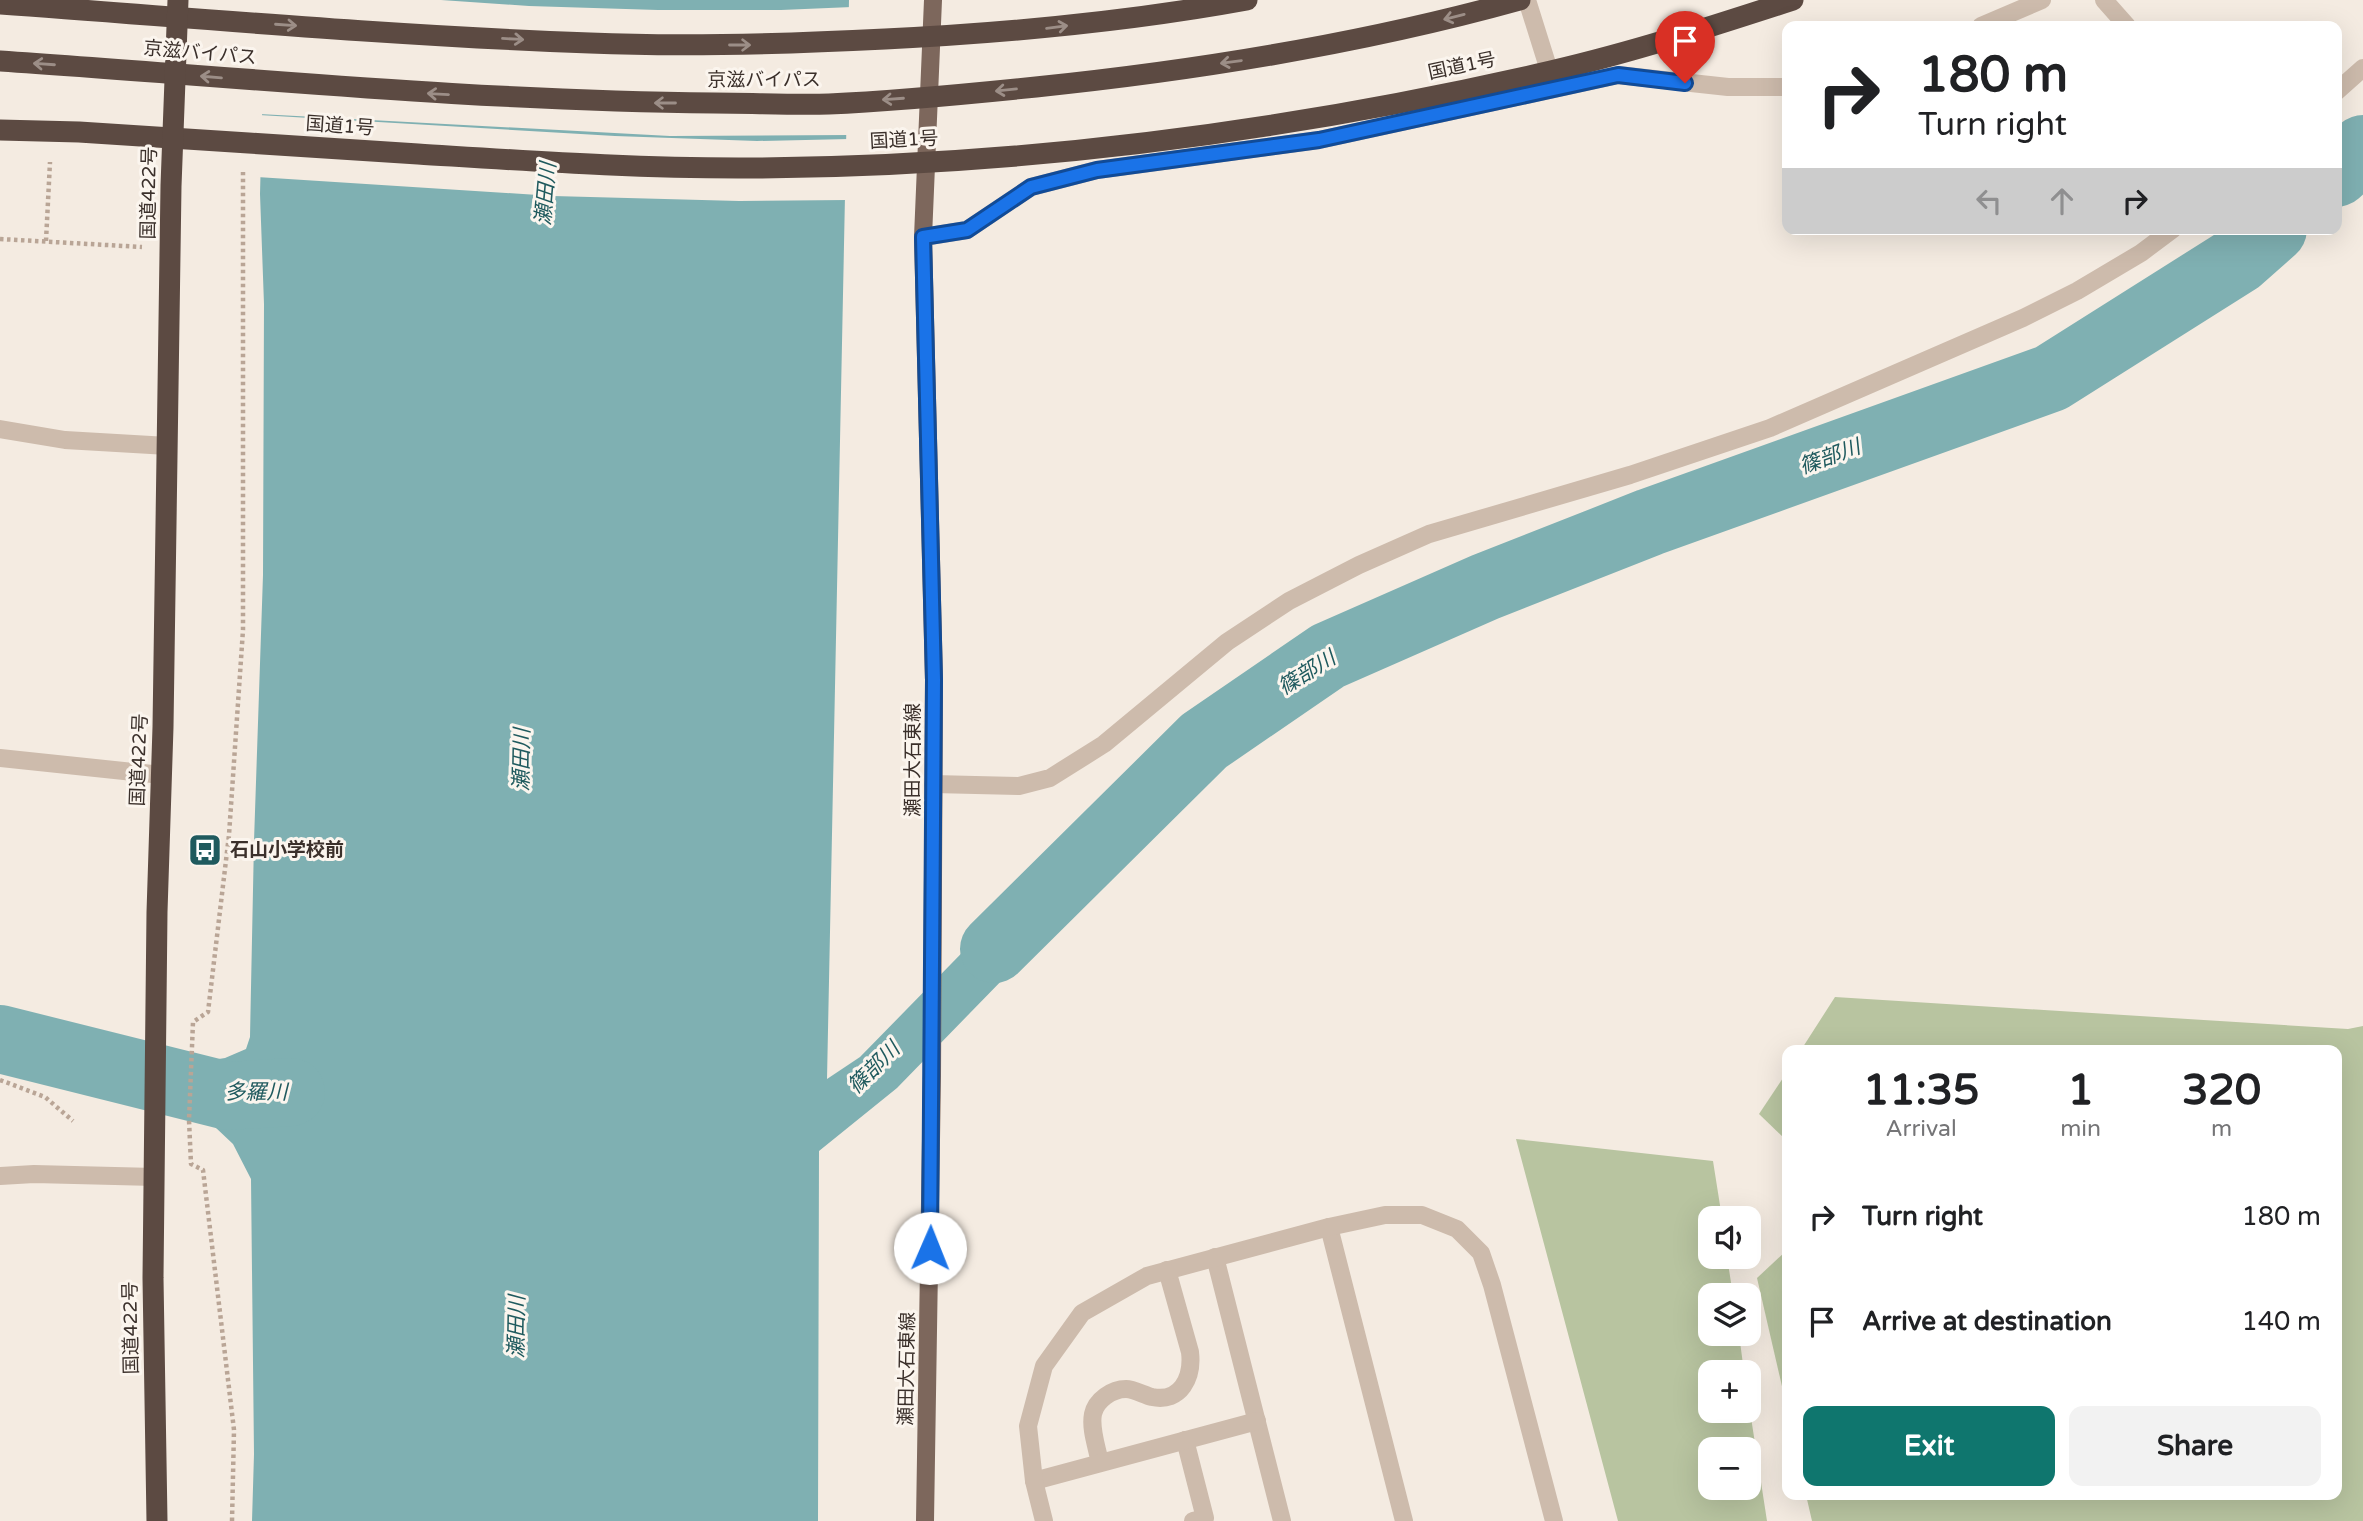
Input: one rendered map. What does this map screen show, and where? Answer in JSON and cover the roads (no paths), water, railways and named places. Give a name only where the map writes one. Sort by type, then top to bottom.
[{"type":"highway","name":"国道422号","points":[[157,1521],[153,1278],[156,1037],[178,0]]},
{"type":"highway","name":"京滋バイパス","points":[[0,4],[324,28],[590,43],[774,45],[1047,29],[1247,0]]},
{"type":"highway","name":"京滋バイパス","points":[[0,61],[376,90],[600,102],[829,104],[1098,80],[1280,55],[1396,32],[1520,0]]},
{"type":"highway","name":"国道1号","points":[[0,130],[79,132],[558,163],[644,166],[769,168],[954,161],[1165,141],[1324,116],[1554,70],[1687,34],[1793,0]]},
{"type":"main road","name":"瀬田大石東線","points":[[925,1521],[932,1076],[933,784],[931,504],[923,237],[933,0]]},
{"type":"street","points":[[1527,0],[1554,87]]},
{"type":"street","points":[[1993,21],[2042,0]]},
{"type":"street","points":[[2104,0],[2123,21]]},
{"type":"street","points":[[2342,87],[2363,68]]},
{"type":"street","points":[[923,237],[967,230],[1031,187],[1097,170],[1319,140],[1618,75],[1728,87],[1782,87]]},
{"type":"street","points":[[933,784],[1019,786],[1050,778],[1104,744],[1227,642],[1289,601],[1359,565],[1429,534],[1630,475],[1770,428],[2023,318],[2077,291],[2141,253],[2165,235]]},
{"type":"street","points":[[0,429],[65,440],[168,446]]},
{"type":"street","points":[[0,758],[162,775]]},
{"type":"street","points":[[0,1176],[34,1174],[155,1177]]},
{"type":"street","points":[[1044,1521],[1034,1481],[1028,1426],[1044,1366],[1082,1313],[1147,1276],[1167,1270],[1329,1227],[1385,1215],[1422,1215],[1457,1229],[1481,1252],[1492,1284],[1553,1521]]},
{"type":"street","points":[[1329,1227],[1404,1521]]},
{"type":"street","points":[[1215,1257],[1282,1521]]},
{"type":"street","points":[[1100,1462],[1093,1428],[1093,1413],[1099,1402],[1114,1391],[1128,1388],[1155,1397],[1170,1397],[1190,1377],[1190,1352],[1167,1270]]},
{"type":"street","points":[[1034,1481],[1257,1420]]},
{"type":"street","points":[[1185,1440],[1205,1518],[1193,1521]]},
{"type":"water","name":"瀬田川","points":[[265,0],[849,0],[827,1079],[860,1057],[1047,866],[1078,902],[897,1088],[819,1151],[818,1521],[252,1521],[254,1454],[251,1179],[233,1144],[197,1110],[200,1062],[225,1058],[246,1049],[250,1037],[263,575],[264,304],[260,194]]},
{"type":"waterway","name":"篠部川","points":[[2342,168],[2363,149]]},
{"type":"waterway","name":"篠部川","points":[[994,949],[1204,741],[1328,656],[1485,587],[1650,522],[2051,378],[2238,260],[2266,235]]},
{"type":"waterway","name":"多羅川","points":[[0,1039],[228,1096],[291,1092]]},
{"type":"place","name":"石山小学校前","points":[[205,850]]}]
